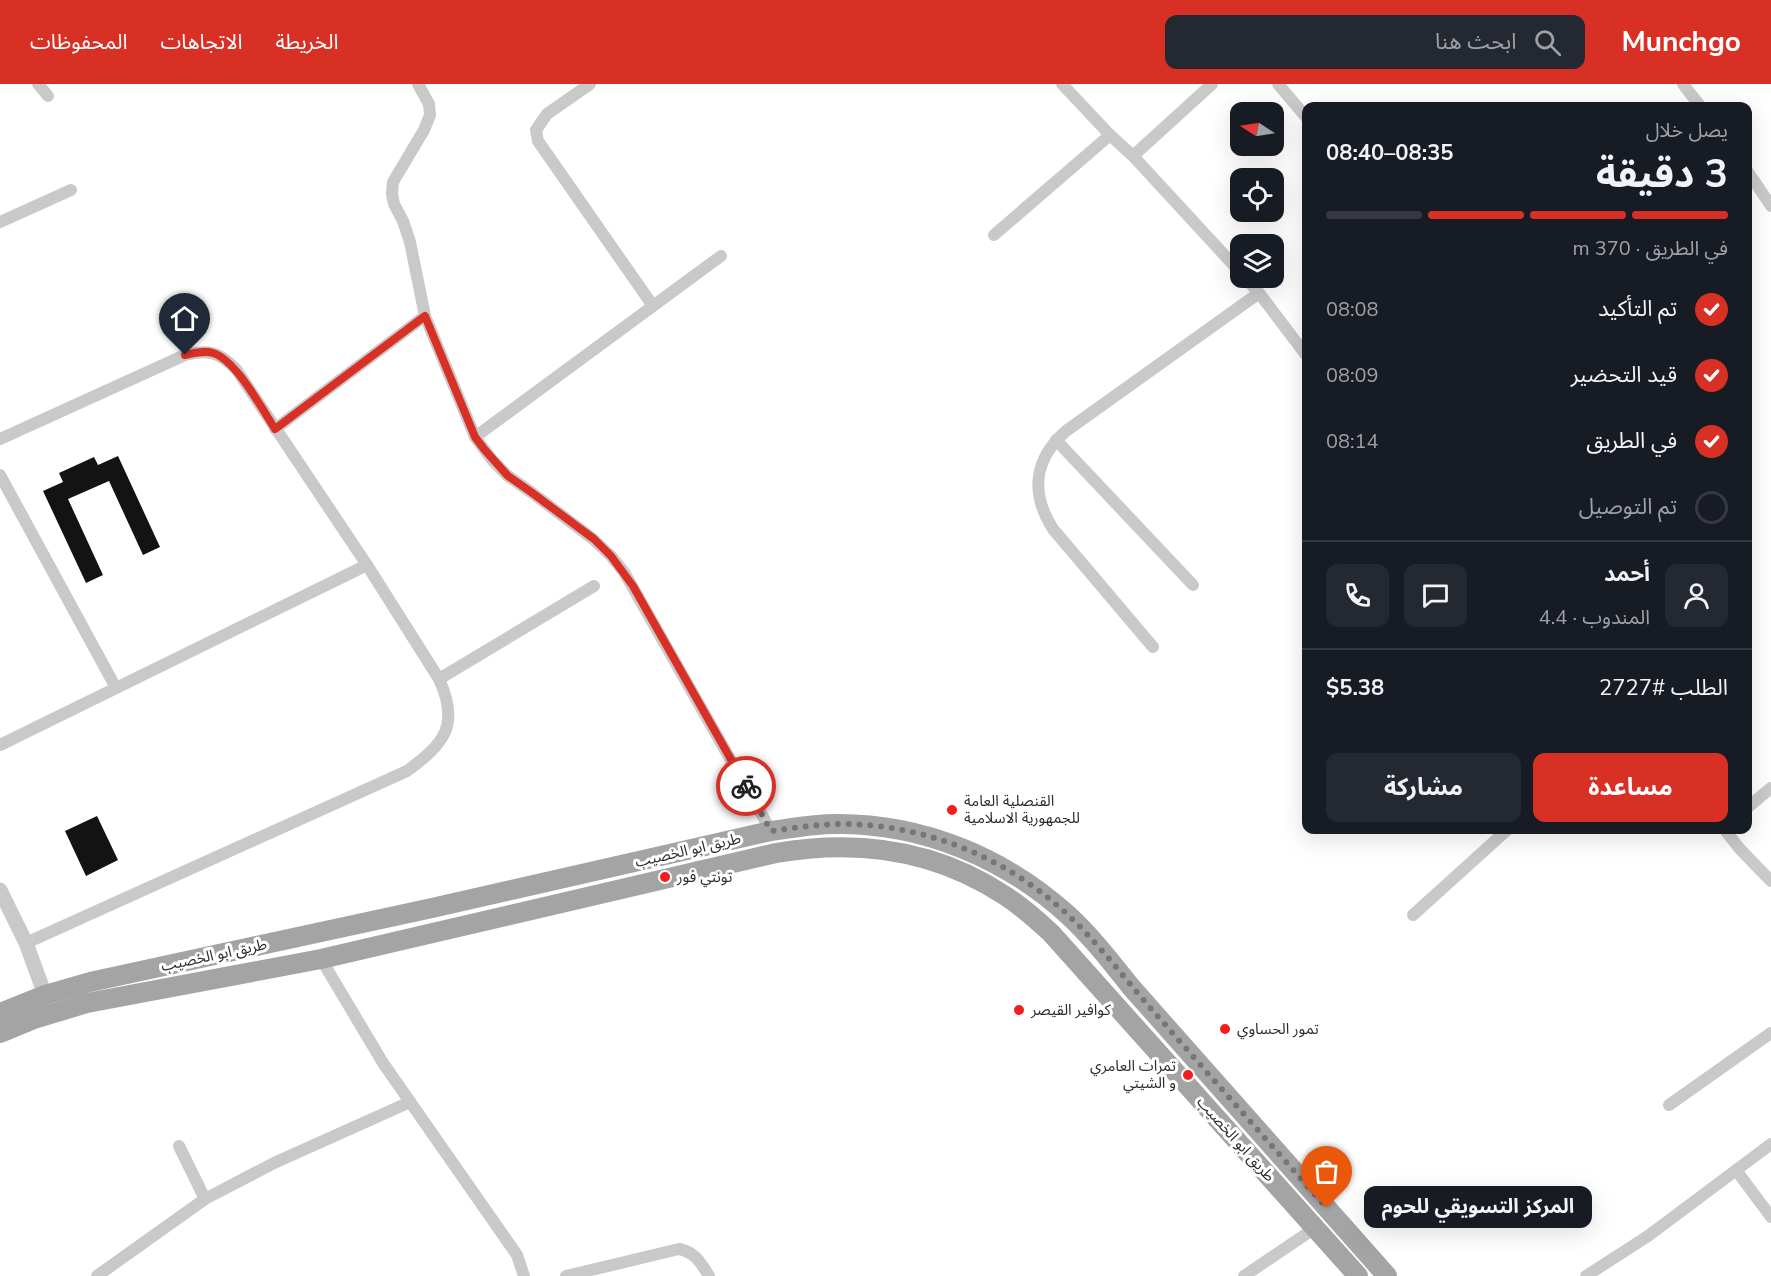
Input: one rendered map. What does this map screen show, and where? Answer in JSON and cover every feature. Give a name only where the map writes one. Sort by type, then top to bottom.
[{"type":"main road","name":"طريق ابو الخصيب","points":[[0,1013],[45,995],[90,982],[771,831],[835,824],[867,825],[899,830],[951,844],[991,861],[1045,895],[1069,916],[1092,939],[1131,987],[1387,1276]]},
{"type":"main road","name":"طريق ابو الخصيب","points":[[0,1033],[34,1019],[87,1004],[321,959],[776,853],[835,846],[894,851],[923,858],[960,872],[1004,895],[1051,933],[1358,1276]]},
{"type":"main road","points":[[432,908],[439,932]]},
{"type":"street","points":[[38,84],[48,96]]},
{"type":"street","points":[[418,84],[429,104],[430,115],[424,130],[393,182],[392,194],[410,242],[425,316],[475,437],[508,476],[594,539],[611,556],[633,586],[771,831]]},
{"type":"street","points":[[590,84],[547,114],[536,130],[538,141],[653,306]]},
{"type":"street","points":[[1062,84],[1133,156],[1230,261]]},
{"type":"street","points":[[1133,156],[1212,84]]},
{"type":"street","points":[[1278,84],[1302,112]]},
{"type":"street","points":[[1683,84],[1697,102]]},
{"type":"street","points":[[994,235],[1110,135]]},
{"type":"street","points":[[1752,178],[1771,206]]},
{"type":"street","points":[[0,222],[71,189]]},
{"type":"street","points":[[475,437],[721,256]]},
{"type":"street","points":[[1254,288],[1302,345]]},
{"type":"street","points":[[1153,647],[1053,529],[1041,504],[1039,477],[1042,464],[1047,451],[1066,430],[1259,293]]},
{"type":"street","points":[[275,429],[425,316]]},
{"type":"street","points":[[0,439],[185,355],[199,352],[213,353],[226,359],[236,369],[367,565],[439,679],[449,706],[449,719],[444,735],[435,748],[407,771],[26,943]]},
{"type":"street","points":[[1056,440],[1193,585]]},
{"type":"street","points":[[0,475],[116,688]]},
{"type":"street","points":[[0,745],[367,565]]},
{"type":"street","points":[[439,679],[594,586]]},
{"type":"street","points":[[1752,804],[1771,788]]},
{"type":"street","points":[[1413,915],[1503,834]]},
{"type":"street","points":[[1728,834],[1771,881]]},
{"type":"street","points":[[0,890],[26,943],[45,995]]},
{"type":"street","points":[[321,959],[383,1063],[517,1255],[524,1276]]},
{"type":"street","points":[[1669,1105],[1771,1033]]},
{"type":"street","points":[[97,1276],[205,1199],[274,1163],[410,1102]]},
{"type":"street","points":[[1586,1276],[1648,1236],[1771,1144]]},
{"type":"street","points":[[179,1146],[205,1199]]},
{"type":"street","points":[[1736,1170],[1771,1217]]},
{"type":"street","points":[[1244,1276],[1315,1228]]},
{"type":"street","points":[[571,1275],[679,1249],[686,1250],[698,1258],[710,1276]]},
{"type":"building","points":[[118,456],[160,547],[143,555],[109,481],[68,499],[103,575],[86,583],[43,491],[63,482],[59,473],[94,457],[98,465]]},
{"type":"building","points":[[97,816],[118,860],[86,876],[65,831]]},
{"type":"way so far","points":[[746,786],[771,831],[835,824],[867,825],[931,837],[961,847],[991,861],[1045,895],[1092,939],[1131,987],[1327,1208]]},
{"type":"place","name":"القنصلية العامة للجمهورية الاسلامية","points":[[952,810]]},
{"type":"place","name":"تونتي فور","points":[[665,877]]},
{"type":"place","name":"كوافير القيصر","points":[[1019,1010]]},
{"type":"place","name":"تمور الحساوي","points":[[1225,1029]]},
{"type":"place","name":"تمرات العامري و الشيتي","points":[[1188,1075]]},
{"type":"place","name":"المركز التسويقي للحوم","points":[[1327,1208]]},
{"type":"route","points":[[185,355],[199,352],[213,353],[226,359],[236,369],[275,429],[425,316],[475,437],[508,476],[594,539],[624,572],[746,786]]}]
